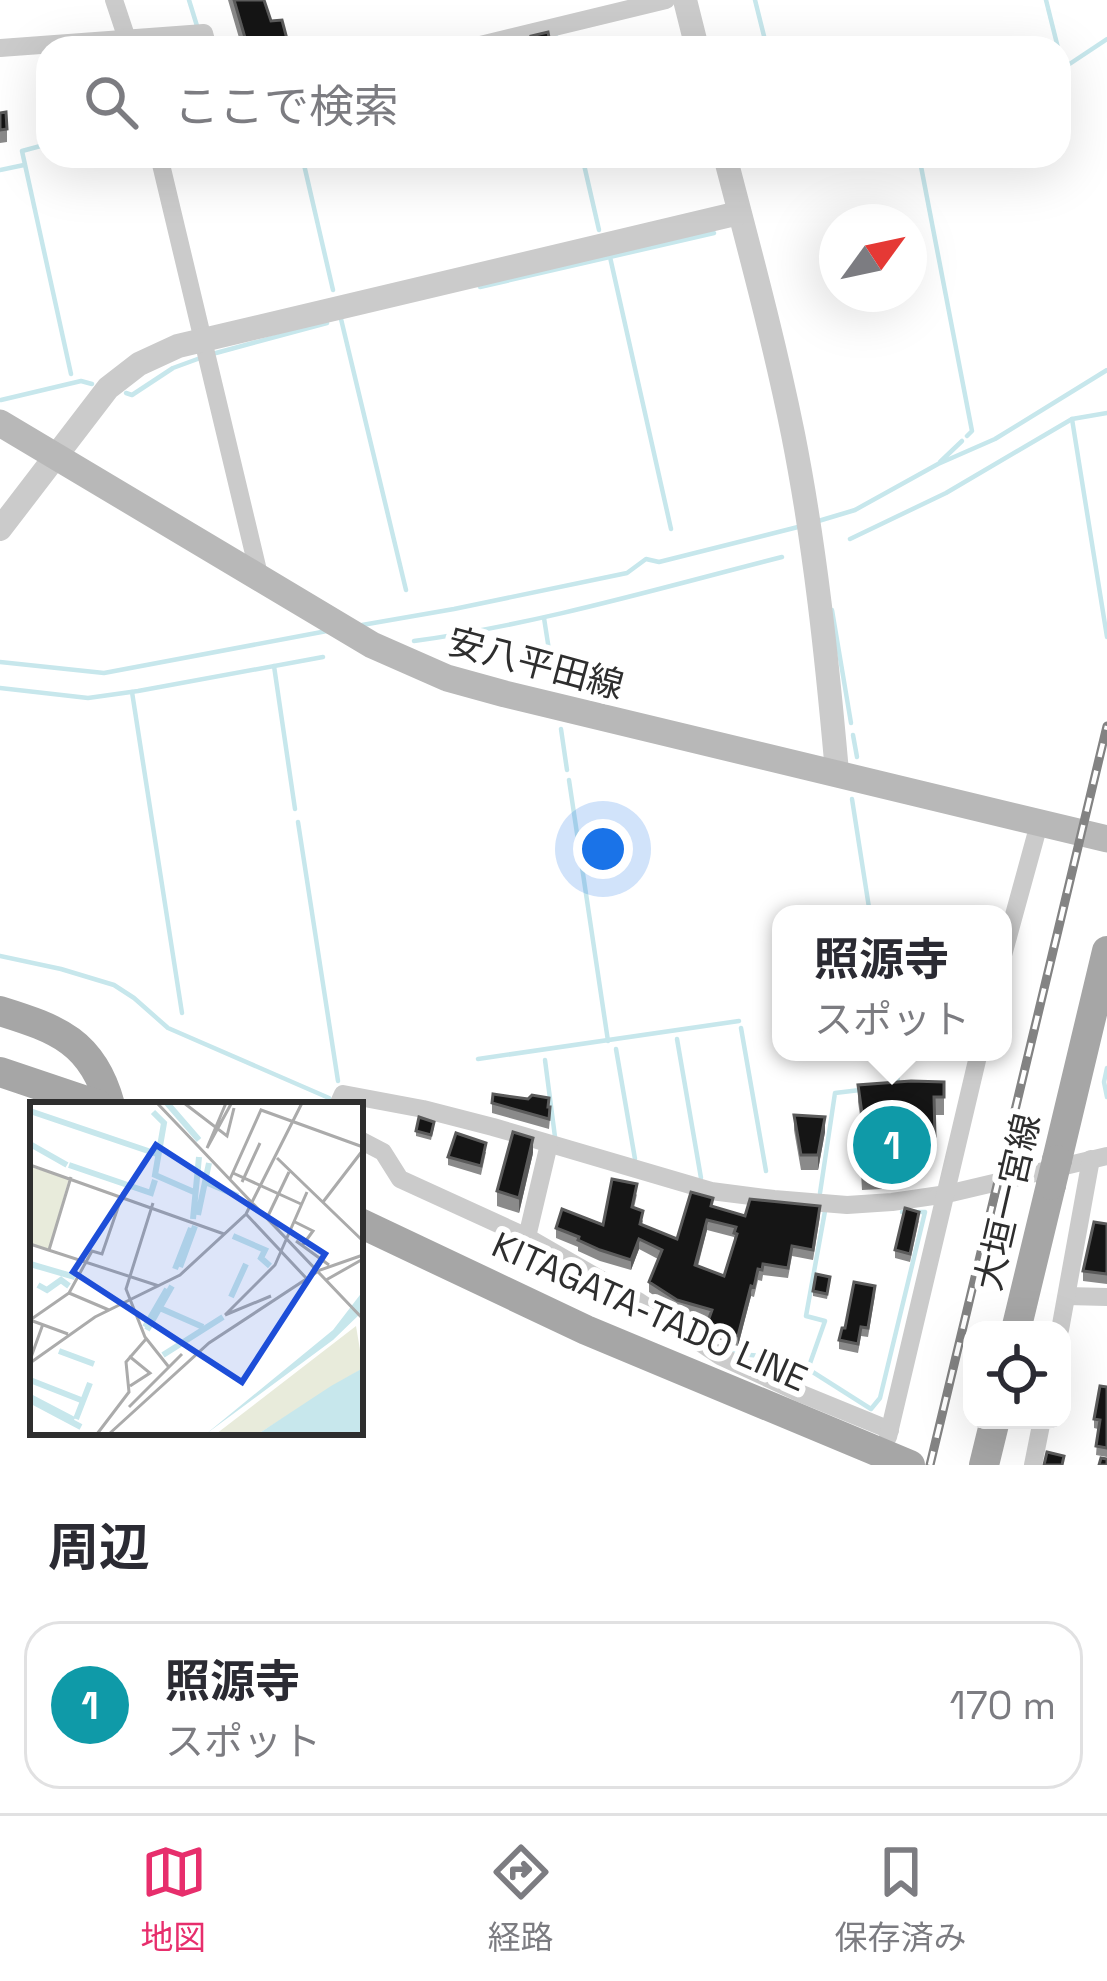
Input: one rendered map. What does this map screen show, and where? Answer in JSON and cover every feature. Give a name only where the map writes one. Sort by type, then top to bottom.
[{"type":"main road","name":"安八平田線","points":[[0,423],[372,645],[447,678],[1107,839]]},
{"type":"main road","name":"大垣一宮線","points":[[1018,1321],[1105,965]]},
{"type":"main road","points":[[0,1011],[54,1030],[84,1050],[100,1073],[109,1102]]},
{"type":"main road","points":[[0,1072],[89,1102]]},
{"type":"main road","name":"KITAGATA-TADO LINE","points":[[363,1224],[586,1330],[895,1449]]},
{"type":"main road","points":[[984,1465],[992,1429]]},
{"type":"street","points":[[114,0],[126,36]]},
{"type":"street","points":[[518,36],[666,0]]},
{"type":"street","points":[[685,0],[694,36]]},
{"type":"street","points":[[0,47],[36,46]]},
{"type":"street","points":[[162,168],[260,579]]},
{"type":"street","points":[[728,168],[772,335],[812,543],[837,772]]},
{"type":"street","points":[[0,529],[108,388],[139,364],[178,346],[740,213]]},
{"type":"street","points":[[1012,923],[1040,824]]},
{"type":"street","points":[[363,1142],[382,1152],[400,1179],[527,1237],[638,1301],[720,1356],[895,1449],[977,1061]]},
{"type":"street","points":[[339,1102],[343,1094],[422,1109],[711,1191],[847,1205],[946,1194],[1099,1157],[1062,1321]]},
{"type":"street","points":[[527,1237],[549,1144]]},
{"type":"street","points":[[1067,1296],[1107,1297]]},
{"type":"street","points":[[1033,1465],[1040,1429]]},
{"type":"building","points":[[234,0],[264,0],[271,21],[282,20],[286,36],[244,36]]},
{"type":"building","points":[[6,112],[7,129],[0,130],[0,113]]},
{"type":"building","points":[[944,1082],[944,1097],[934,1097],[935,1136],[880,1137],[882,1172],[862,1173],[859,1136],[865,1135],[858,1085]]},
{"type":"building","points":[[493,1094],[549,1098],[549,1119],[492,1103]]},
{"type":"building","points":[[794,1115],[825,1117],[818,1155],[801,1155]]},
{"type":"building","points":[[419,1117],[434,1122],[431,1135],[416,1131]]},
{"type":"building","points":[[513,1132],[533,1138],[519,1198],[497,1191]]},
{"type":"building","points":[[456,1133],[486,1143],[481,1166],[448,1157]]},
{"type":"building","points":[[612,1179],[637,1184],[632,1207],[643,1211],[640,1224],[677,1239],[691,1192],[713,1198],[711,1206],[745,1216],[750,1199],[820,1206],[813,1250],[792,1246],[788,1268],[763,1264],[758,1269],[738,1336],[708,1321],[712,1310],[677,1300],[649,1282],[662,1250],[639,1239],[631,1260],[556,1228],[562,1209],[603,1225]],"holes":[[[707,1220],[736,1227],[724,1276],[695,1265]]]},
{"type":"building","points":[[905,1208],[919,1212],[910,1254],[895,1250]]},
{"type":"building","points":[[1094,1222],[1107,1224],[1107,1274],[1083,1271]]},
{"type":"building","points":[[816,1274],[830,1277],[827,1294],[813,1291]]},
{"type":"building","points":[[854,1282],[875,1286],[868,1328],[861,1327],[858,1344],[839,1340]]},
{"type":"building","points":[[1100,1386],[1107,1387],[1107,1448],[1096,1446],[1100,1420],[1094,1419]]},
{"type":"building","points":[[1047,1452],[1064,1456],[1062,1465],[1044,1465]]},
{"type":"waterway","points":[[189,0],[197,26]]},
{"type":"waterway","points":[[755,0],[764,36]]},
{"type":"waterway","points":[[1046,0],[1055,36]]},
{"type":"waterway","points":[[1071,63],[1107,39]]},
{"type":"waterway","points":[[36,147],[22,151],[71,374]]},
{"type":"waterway","points":[[0,170],[24,165]]},
{"type":"waterway","points":[[305,168],[333,290]]},
{"type":"waterway","points":[[585,168],[599,230]]},
{"type":"waterway","points":[[921,168],[972,431],[967,436]]},
{"type":"waterway","points":[[480,287],[714,233]]},
{"type":"waterway","points":[[610,257],[671,529]]},
{"type":"waterway","points":[[341,319],[406,590]]},
{"type":"waterway","points":[[216,353],[327,323]]},
{"type":"waterway","points":[[126,393],[132,395],[173,368],[203,357]]},
{"type":"waterway","points":[[815,522],[855,510],[995,439],[1107,370]]},
{"type":"waterway","points":[[1,400],[81,381],[92,384]]},
{"type":"waterway","points":[[850,539],[946,493],[1072,419],[1107,413]]},
{"type":"waterway","points":[[1072,419],[1107,637]]},
{"type":"waterway","points":[[940,462],[962,441]]},
{"type":"waterway","points":[[362,625],[627,573],[646,559],[659,562],[798,527]]},
{"type":"waterway","points":[[414,641],[553,615],[782,557]]},
{"type":"waterway","points":[[832,610],[851,723]]},
{"type":"waterway","points":[[544,618],[554,682]]},
{"type":"waterway","points":[[0,662],[104,673],[327,631]]},
{"type":"waterway","points":[[0,688],[88,698],[323,657]]},
{"type":"waterway","points":[[274,666],[295,809]]},
{"type":"waterway","points":[[132,692],[182,1013]]},
{"type":"waterway","points":[[561,729],[567,770]]},
{"type":"waterway","points":[[853,735],[857,757]]},
{"type":"waterway","points":[[569,780],[608,1041]]},
{"type":"waterway","points":[[852,799],[869,905]]},
{"type":"waterway","points":[[298,822],[338,1081]]},
{"type":"waterway","points":[[0,956],[114,985],[168,1028],[329,1098]]},
{"type":"waterway","points":[[478,1059],[739,1021]]},
{"type":"waterway","points":[[741,1028],[766,1171]]},
{"type":"waterway","points":[[677,1039],[701,1178]]},
{"type":"waterway","points":[[616,1049],[635,1159]]},
{"type":"waterway","points":[[545,1060],[555,1137]]},
{"type":"waterway","points":[[894,1061],[898,1082]]},
{"type":"waterway","points":[[1107,1068],[1107,1097]]},
{"type":"waterway","points":[[820,1193],[835,1093],[860,1090]]},
{"type":"waterway","points":[[825,1211],[806,1316],[825,1321],[808,1369],[871,1409],[880,1398],[925,1212],[902,1212]]},
{"type":"waterway","points":[[729,1353],[772,1357],[806,1368]]},
{"type":"railway","points":[[930,1465],[1107,726]]},
{"type":"place","name":"照源寺","points":[[892,1145]]}]
